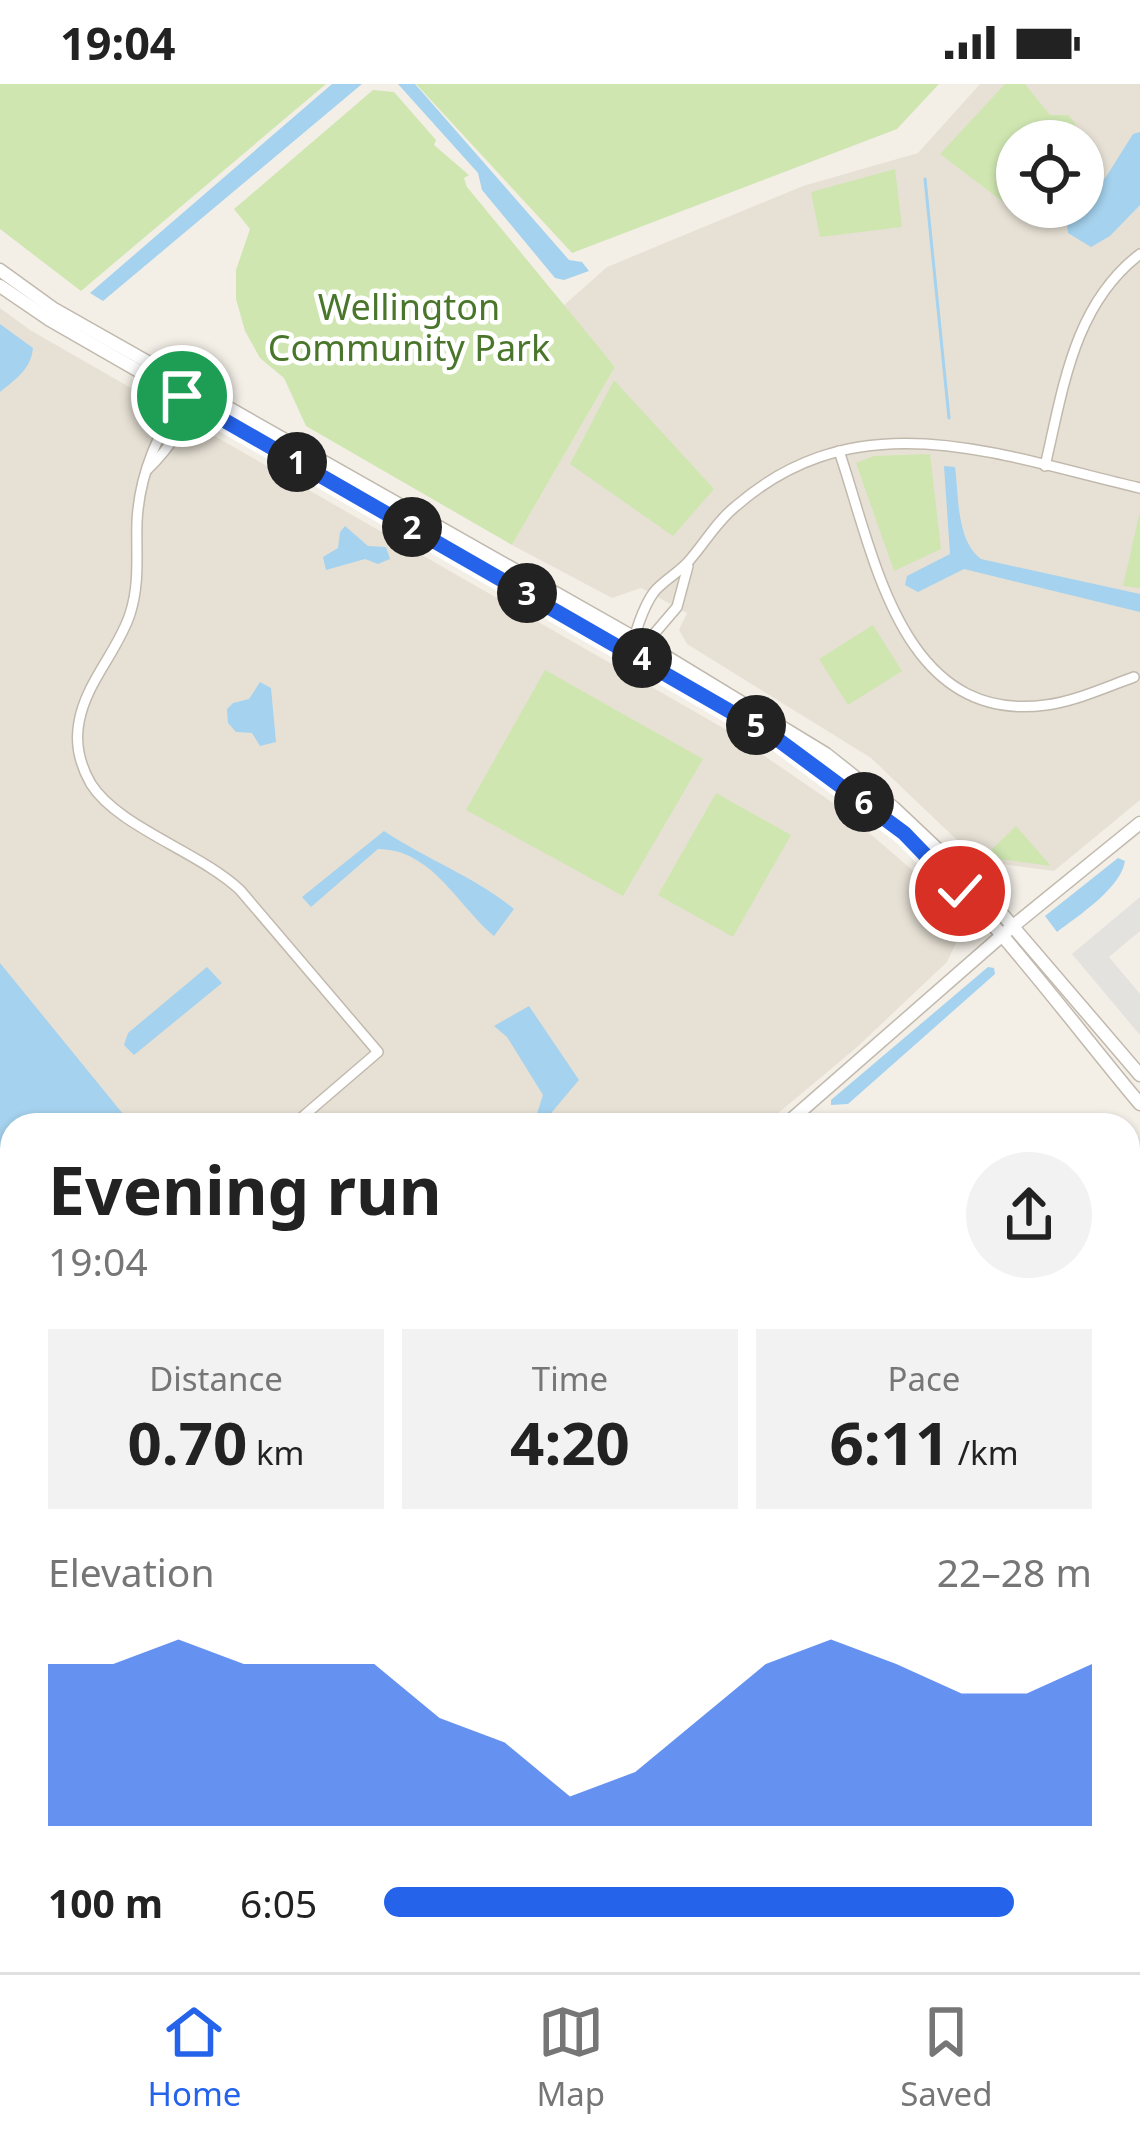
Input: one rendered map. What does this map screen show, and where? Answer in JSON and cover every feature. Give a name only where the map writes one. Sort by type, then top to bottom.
[{"type":"street","points":[[1045,466],[1077,340],[1108,286],[1140,254]]},
{"type":"street","points":[[0,269],[190,395]]},
{"type":"street","points":[[0,286],[50,320],[638,645],[843,766],[894,808],[1014,926],[1140,1075]]},
{"type":"street","points":[[190,395],[150,454],[139,501],[138,581],[121,637],[84,704],[79,752],[88,778],[109,805],[214,867],[240,890],[378,1052],[307,1113]]},
{"type":"street","points":[[638,645],[652,594],[688,562],[712,528],[745,498],[790,470],[839,451],[888,442],[932,442],[1140,488]]},
{"type":"street","points":[[839,451],[901,628],[918,656],[947,681],[975,697],[1025,706],[1063,702],[1135,677]]},
{"type":"street","points":[[638,645],[677,608],[688,562]]},
{"type":"street","points":[[638,645],[832,777],[904,833],[1002,936],[1140,1104]]},
{"type":"street","points":[[798,1113],[1140,823]]},
{"type":"shaded area","points":[[980,84],[1140,84],[1140,800],[1054,871],[979,861],[871,758],[687,644],[679,630],[687,613],[641,588],[612,598],[512,545],[615,367],[563,306],[607,267],[803,186],[918,153]]},
{"type":"shaded area","points":[[0,308],[30,330],[725,729],[839,807],[966,922],[947,962],[778,1113],[0,1113]]},
{"type":"shaded area","points":[[1140,897],[1140,931],[1109,957],[1140,994],[1140,1035],[1072,954]]},
{"type":"green space","points":[[0,84],[326,84],[81,291],[0,229]]},
{"type":"green space","points":[[416,84],[939,84],[897,129],[572,253]]},
{"type":"green space","points":[[1005,84],[1025,84],[1050,115],[1068,115],[1072,120],[996,120],[996,197],[940,154]]},
{"type":"green space","name":"Wellington Community Park","points":[[373,90],[394,92],[436,140],[434,145],[469,175],[464,178],[467,187],[615,367],[512,545],[306,426],[284,378],[260,358],[245,331],[236,299],[236,270],[250,229],[234,209]]},
{"type":"green space","points":[[895,169],[902,227],[820,237],[811,192]]},
{"type":"green space","points":[[614,380],[714,489],[673,536],[570,464]]},
{"type":"green space","points":[[930,454],[941,549],[894,571],[856,463],[874,456]]},
{"type":"green space","points":[[1140,511],[1140,588],[1123,586]]},
{"type":"green space","points":[[873,625],[902,671],[848,705],[819,659]]},
{"type":"green space","points":[[545,670],[703,759],[623,896],[466,810]]},
{"type":"green space","points":[[716,793],[791,835],[733,937],[658,895]]},
{"type":"green space","points":[[1016,826],[1051,866],[984,857]]},
{"type":"water","points":[[332,84],[362,84],[103,301],[90,293]]},
{"type":"water","points":[[398,84],[415,84],[569,260],[582,262],[589,271],[564,280],[555,278],[482,190],[478,173]]},
{"type":"water","points":[[1140,132],[1140,205],[1110,236],[1091,247],[1067,228],[1104,228],[1104,179],[1133,134]]},
{"type":"water","points":[[0,324],[33,348],[26,368],[0,392]]},
{"type":"water","points":[[944,466],[955,467],[963,529],[981,559],[1140,594],[1140,612],[964,569],[918,592],[905,585],[907,576],[950,554]]},
{"type":"water","points":[[345,526],[368,546],[386,547],[390,559],[378,564],[365,559],[326,570],[323,557],[338,548]]},
{"type":"water","points":[[260,682],[271,688],[276,742],[260,746],[252,733],[236,732],[228,723],[227,709],[249,699]]},
{"type":"water","points":[[384,831],[514,909],[494,936],[443,881],[414,858],[397,852],[378,849],[311,907],[302,897]]},
{"type":"water","points":[[1118,858],[1125,861],[1116,881],[1057,932],[1045,916]]},
{"type":"water","points":[[0,963],[122,1113],[0,1113]]},
{"type":"water","points":[[207,967],[222,983],[134,1055],[124,1045],[128,1033]]},
{"type":"water","points":[[988,967],[995,974],[848,1104],[831,1105],[831,1100]]},
{"type":"water","points":[[529,1006],[579,1080],[552,1113],[537,1113],[543,1095],[507,1037],[494,1026]]},
{"type":"waterway","points":[[925,179],[949,418]]},
{"type":"route","points":[[182,396],[773,736],[904,833],[960,891]]}]
